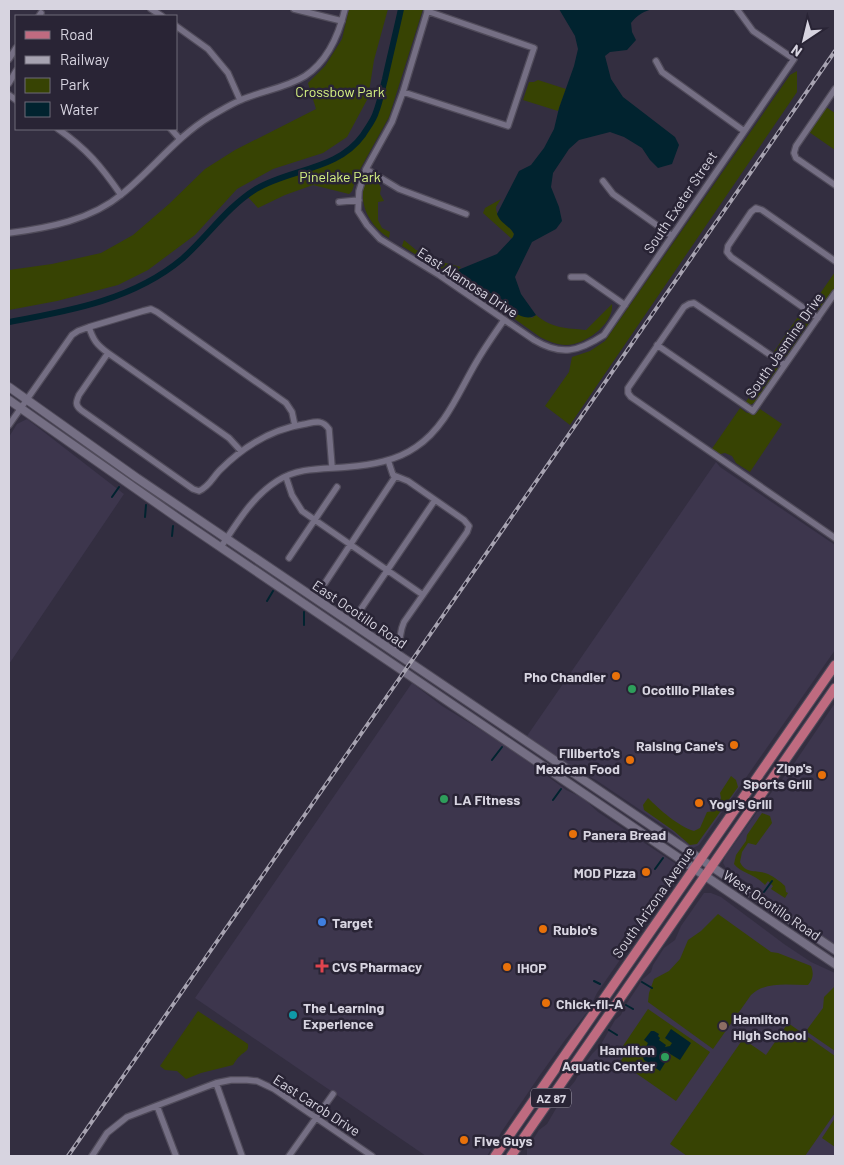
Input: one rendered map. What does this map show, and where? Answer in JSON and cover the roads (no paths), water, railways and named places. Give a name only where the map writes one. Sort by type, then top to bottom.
[{"type":"main road","name":"East Ocotillo Road","points":[[9,387],[137,478],[700,859]]},
{"type":"main road","name":"East Ocotillo Road","points":[[9,400],[221,547],[694,868]]},
{"type":"main road","name":"South Arizona Avenue","points":[[495,1156],[835,665]]},
{"type":"main road","name":"South Arizona Avenue","points":[[511,1156],[835,688]]},
{"type":"main road","points":[[577,790],[583,781]]},
{"type":"main road","name":"West Ocotillo Road","points":[[700,859],[835,950]]},
{"type":"main road","name":"West Ocotillo Road","points":[[694,868],[835,964]]},
{"type":"street","points":[[294,9],[342,21]]},
{"type":"street","points":[[9,233],[41,228],[87,216],[122,195],[180,138],[209,117],[240,100],[305,76],[322,60],[334,41],[345,9]]},
{"type":"street","name":"South Exeter Street","points":[[578,348],[590,344],[604,335],[794,59],[753,31],[737,9]]},
{"type":"street","points":[[339,202],[359,200],[359,191],[366,170],[392,122],[403,92],[428,10],[534,48],[508,126],[403,92]]},
{"type":"street","points":[[178,27],[208,49],[228,73],[240,100]]},
{"type":"street","points":[[656,60],[662,72],[744,131]]},
{"type":"street","points":[[835,89],[796,146],[794,153],[796,158],[835,185]]},
{"type":"street","points":[[59,130],[92,156],[122,195]]},
{"type":"street","points":[[172,130],[180,138]]},
{"type":"street","points":[[366,170],[400,189],[466,214]]},
{"type":"street","points":[[603,181],[613,194],[672,236]]},
{"type":"street","name":"East Alamosa Drive","points":[[359,200],[358,211],[380,240],[439,275],[547,348],[560,350],[578,348]]},
{"type":"street","points":[[818,318],[731,257],[727,252],[728,246],[751,212],[756,208],[762,210],[835,261]]},
{"type":"street","points":[[571,277],[585,277],[625,305]]},
{"type":"street","name":"South Jasmine Drive","points":[[657,345],[752,411],[835,293]]},
{"type":"street","points":[[785,365],[694,304],[689,304],[684,307],[657,345],[628,388],[628,393],[631,397],[835,538]]},
{"type":"street","points":[[9,425],[67,340],[78,331],[151,309],[286,403],[292,412],[295,426]]},
{"type":"street","points":[[221,547],[254,501],[278,480],[305,470],[348,467],[397,458],[415,448],[442,422],[478,359],[504,320]]},
{"type":"street","points":[[89,327],[98,345],[229,438],[241,451]]},
{"type":"street","points":[[108,353],[79,395],[76,402],[77,406],[193,489],[199,492],[204,490],[219,471],[241,451],[272,433],[318,422],[326,424],[329,429],[332,467]]},
{"type":"street","points":[[388,460],[392,474],[395,477],[405,480],[467,522],[468,528],[402,626],[401,642],[394,653]]},
{"type":"street","points":[[286,477],[296,505],[302,511],[423,595]]},
{"type":"street","points":[[325,583],[395,477]]},
{"type":"street","points":[[289,558],[337,486]]},
{"type":"street","points":[[361,609],[435,500]]},
{"type":"street","name":"East Carob Drive","points":[[92,1156],[107,1133],[127,1117],[216,1083],[238,1080],[257,1082],[274,1089],[367,1155]]},
{"type":"street","points":[[216,1083],[242,1156]]},
{"type":"street","points":[[289,1156],[333,1094]]},
{"type":"street","points":[[157,1106],[176,1156]]},
{"type":"water","points":[[559,9],[654,9],[641,14],[631,23],[632,32],[636,40],[627,50],[610,52],[605,56],[611,79],[623,97],[675,137],[679,145],[672,164],[658,168],[642,148],[624,137],[610,132],[579,140],[569,149],[553,173],[551,187],[562,221],[556,229],[532,242],[515,277],[521,294],[536,315],[527,317],[516,313],[458,270],[497,254],[513,237],[512,231],[500,220],[497,214],[519,171],[531,165],[544,148],[554,129],[578,49],[575,36]]},
{"type":"water","points":[[671,1029],[691,1043],[680,1060],[667,1052],[664,1055],[668,1058],[660,1071],[644,1060],[642,1054],[648,1043],[644,1040],[651,1031],[654,1031],[659,1034],[659,1040],[666,1045],[665,1047],[670,1046],[672,1043],[665,1038]]},
{"type":"waterway","points":[[9,322],[100,302],[143,285],[182,259],[226,213],[256,189],[270,182],[327,162],[340,156],[352,147],[363,135],[375,115],[401,9]]},
{"type":"waterway","points":[[112,497],[119,487]]},
{"type":"waterway","points":[[145,517],[146,505]]},
{"type":"waterway","points":[[172,536],[173,526]]},
{"type":"waterway","points":[[267,601],[273,591]]},
{"type":"waterway","points":[[304,612],[304,625]]},
{"type":"waterway","points":[[492,760],[502,747]]},
{"type":"waterway","points":[[553,800],[561,789]]},
{"type":"waterway","points":[[655,869],[663,858]]},
{"type":"waterway","points":[[764,892],[772,881]]},
{"type":"waterway","points":[[642,911],[648,915]]},
{"type":"waterway","points":[[594,981],[600,984]]},
{"type":"waterway","points":[[642,982],[652,988]]},
{"type":"waterway","points":[[626,1005],[633,1009]]},
{"type":"waterway","points":[[609,1030],[617,1035]]},
{"type":"railway","points":[[68,1156],[835,51]]},
{"type":"place","name":"Pho Chandler","points":[[616,676]]},
{"type":"place","name":"Ocotillo Pilates","points":[[632,689]]},
{"type":"place","name":"Raising Cane's","points":[[734,745]]},
{"type":"place","name":"Filiberto's Mexican Food","points":[[630,760]]},
{"type":"place","name":"Zipp's Sports Grill","points":[[822,775]]},
{"type":"place","name":"LA Fitness","points":[[444,799]]},
{"type":"place","name":"Yogi's Grill","points":[[699,803]]},
{"type":"place","name":"Panera Bread","points":[[573,834]]},
{"type":"place","name":"MOD Pizza","points":[[646,872]]},
{"type":"place","name":"Target","points":[[322,922]]},
{"type":"place","name":"Rubio's","points":[[543,929]]},
{"type":"place","name":"CVS Pharmacy","points":[[322,966]]},
{"type":"place","name":"IHOP","points":[[507,967]]},
{"type":"place","name":"Chick-fil-A","points":[[546,1003]]},
{"type":"place","name":"The Learning Experience","points":[[293,1015]]},
{"type":"place","name":"Hamilton High School","points":[[723,1026]]},
{"type":"place","name":"Hamilton Aquatic Center","points":[[665,1057]]},
{"type":"place","name":"Five Guys","points":[[464,1140]]},
{"type":"park label","name":"Crossbow Park","points":[[340,91]]},
{"type":"park label","name":"Pinelake Park","points":[[340,176]]}]
